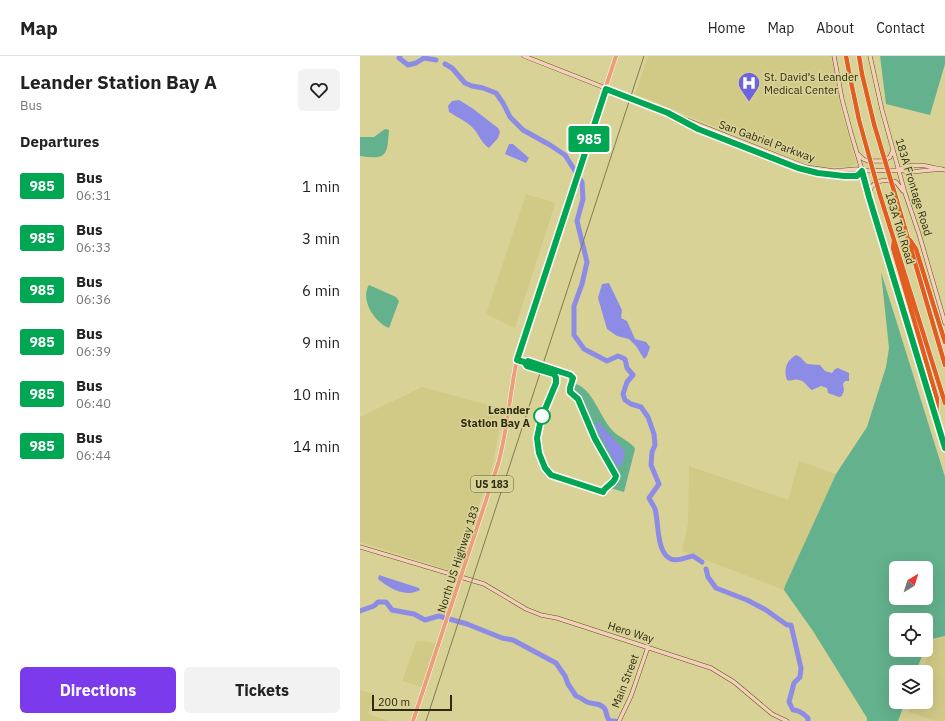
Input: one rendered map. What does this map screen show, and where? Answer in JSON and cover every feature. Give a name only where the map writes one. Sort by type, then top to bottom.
[{"type":"highway","points":[[843,56],[848,68]]},
{"type":"highway","name":"183A Toll Road","points":[[846,56],[859,120],[879,192],[945,403]]},
{"type":"highway","name":"183A Toll Road","points":[[859,56],[871,112],[945,365]]},
{"type":"highway","points":[[907,235],[916,249],[945,342]]},
{"type":"highway","points":[[894,238],[893,248],[937,399],[936,417]]},
{"type":"main road","name":"North US Highway 183","points":[[413,721],[500,459],[513,375],[520,346],[616,56]]},
{"type":"street","name":"San Gabriel Parkway","points":[[524,56],[806,167],[834,170],[857,169],[862,171],[899,170],[910,172],[944,170]]},
{"type":"street","points":[[834,56],[842,99],[869,197],[945,448]]},
{"type":"street","name":"183A Frontage Road","points":[[870,56],[882,110],[905,193],[919,234],[945,323]]},
{"type":"street","name":"San Gabriel Parkway","points":[[668,113],[698,129],[806,171],[844,176],[857,176],[862,171]]},
{"type":"street","points":[[857,153],[863,159],[868,161],[883,161],[890,157],[893,150]]},
{"type":"street","name":"San Gabriel Parkway","points":[[899,170],[906,166],[929,166],[944,170]]},
{"type":"street","points":[[869,197],[872,186],[877,182],[896,182],[905,193]]},
{"type":"street","name":"Hero Way","points":[[360,547],[484,584],[526,609],[536,613],[701,663],[734,682],[772,714],[787,721]]},
{"type":"street","name":"Main Street","points":[[619,721],[629,699],[648,647]]},
{"type":"shaded area","name":"St. David’s Leander Medical Center","points":[[648,56],[831,56],[842,112],[856,163],[847,167],[820,167],[797,160],[635,94]]},
{"type":"shaded area","points":[[459,100],[498,128],[500,132],[498,138],[489,148],[484,144],[475,130],[449,112],[448,106],[452,101]]},
{"type":"shaded area","points":[[509,144],[513,144],[529,158],[526,163],[505,154]]},
{"type":"shaded area","points":[[526,194],[553,202],[555,204],[515,328],[486,314]]},
{"type":"shaded area","points":[[609,283],[622,310],[621,318],[627,321],[635,339],[646,342],[650,347],[647,356],[644,359],[636,346],[629,339],[617,336],[607,329],[598,298],[602,284]]},
{"type":"shaded area","points":[[796,355],[807,364],[820,365],[825,371],[832,373],[838,368],[849,373],[849,381],[845,381],[843,384],[844,390],[842,396],[839,397],[828,393],[827,388],[821,386],[812,390],[804,383],[796,379],[790,381],[787,380],[785,372],[788,362]]},
{"type":"shaded area","points":[[422,387],[503,409],[492,468],[458,566],[455,569],[449,570],[360,542],[360,417]]},
{"type":"shaded area","points":[[596,422],[601,425],[625,451],[622,465],[618,466],[616,464],[596,427]]},
{"type":"shaded area","points":[[799,461],[836,474],[784,590],[682,551],[688,524],[689,466],[788,500]]},
{"type":"shaded area","points":[[379,575],[419,588],[420,590],[409,593],[392,589],[378,579]]},
{"type":"shaded area","points":[[945,637],[945,721],[935,721],[909,712],[910,709],[933,709],[933,665],[924,665],[927,657],[933,657],[933,640]]},
{"type":"shaded area","points":[[417,640],[439,644],[424,688],[402,681]]},
{"type":"shaded area","points":[[360,690],[374,694],[368,714],[388,721],[360,721]]},
{"type":"green space","points":[[880,56],[945,56],[945,64],[930,115],[886,104]]},
{"type":"green space","points":[[385,129],[389,130],[386,151],[384,154],[376,157],[360,156],[360,137],[374,137]]},
{"type":"green space","points":[[881,272],[945,477],[945,636],[933,639],[933,613],[889,613],[889,657],[921,657],[919,665],[889,665],[889,709],[902,709],[898,721],[867,721],[867,718],[813,631],[784,590],[836,474],[867,427],[886,367],[889,348]]},
{"type":"green space","points":[[369,285],[396,297],[399,301],[389,328],[378,321],[370,310],[366,297]]},
{"type":"green space","points":[[576,384],[582,387],[591,397],[612,430],[635,449],[624,492],[610,488],[617,482],[617,475],[592,430],[580,399],[571,389],[573,385]]},
{"type":"waterway","points":[[400,56],[399,58],[408,65],[416,63],[424,58],[436,60]]},
{"type":"waterway","points":[[445,64],[452,68],[465,83],[496,93],[510,117],[523,130],[565,155],[582,182],[583,199],[577,221],[587,262],[582,284],[574,306],[574,335],[584,349],[607,361],[618,356],[625,359],[627,368],[633,375],[627,382],[623,394],[625,400],[631,404],[641,407],[648,417],[654,434],[655,445],[652,452],[651,465],[659,484],[649,498],[655,509],[660,544],[666,556],[671,559],[679,560],[693,556],[702,562]]},
{"type":"waterway","points":[[706,569],[708,577],[716,588],[747,600],[766,610],[787,625],[791,625],[801,668],[800,677],[794,683],[789,702],[793,710],[803,714],[808,718],[808,721]]},
{"type":"waterway","points":[[360,611],[374,606],[378,602],[386,602],[392,610],[414,614],[425,620],[439,616],[467,624],[502,638],[513,640],[556,663],[576,696],[587,702],[601,705],[605,709],[607,717],[610,721],[615,721]]},
{"type":"railway","points":[[426,721],[644,56]]},
{"type":"bus line","name":"985","points":[[528,361],[570,375],[573,378],[570,392],[578,399],[595,439],[616,476],[614,483],[603,492],[551,475],[545,468],[537,445],[537,435],[541,419],[556,383],[556,378],[554,374],[527,366],[524,362],[517,360],[580,164],[606,89],[668,113],[698,129],[806,171],[844,176],[857,176],[862,171],[945,448]]},
{"type":"place","name":"St. David’s Leander Medical Center","points":[[749,102]]},
{"type":"place","name":"Leander Station Bay A","points":[[542,416]]}]
